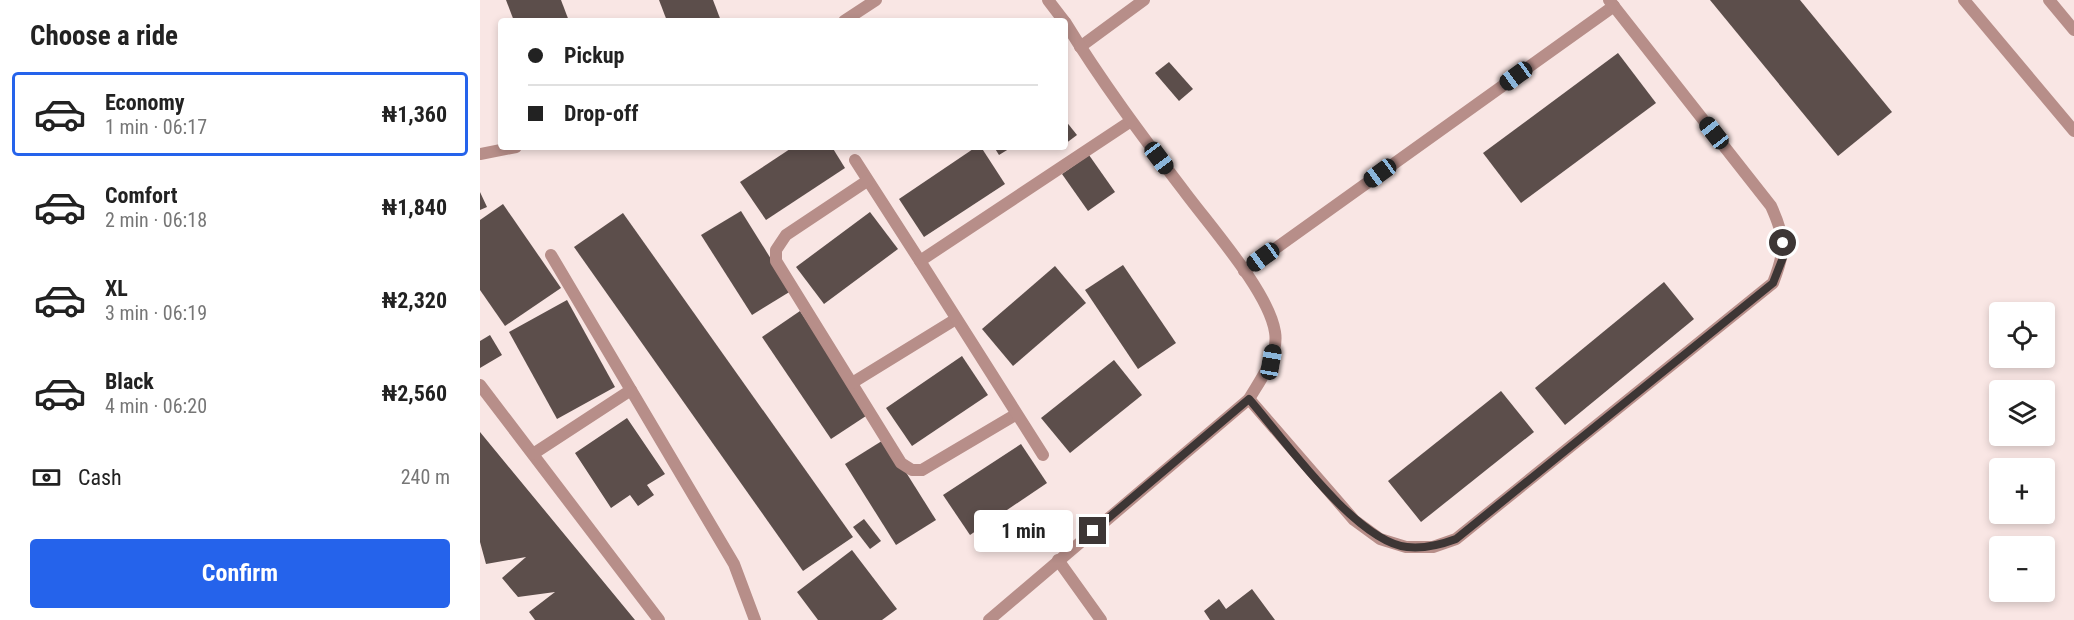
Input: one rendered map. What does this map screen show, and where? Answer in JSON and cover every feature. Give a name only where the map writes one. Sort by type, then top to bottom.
[{"type":"street","points":[[849,18],[876,0]]},
{"type":"street","points":[[1048,0],[1062,18]]},
{"type":"street","points":[[1080,47],[1144,0]]},
{"type":"street","points":[[1964,0],[2074,131]]},
{"type":"street","points":[[2049,0],[2074,30]]},
{"type":"street","points":[[1244,271],[1611,3],[1771,206],[1782,231],[1784,255],[1773,283],[1456,539],[1433,547],[1406,547],[1380,539],[1354,520],[1249,399]]},
{"type":"street","points":[[989,620],[1249,399],[1271,362],[1276,333],[1263,301],[1244,271],[1131,121],[1068,27]]},
{"type":"street","points":[[920,261],[1131,121]]},
{"type":"street","points":[[480,154],[501,150]]},
{"type":"street","points":[[855,160],[1015,416],[1042,455]]},
{"type":"street","points":[[867,181],[786,235],[776,250],[776,261],[901,463],[912,470],[922,470],[1015,416]]},
{"type":"street","points":[[550,255],[734,564],[755,620]]},
{"type":"street","points":[[852,383],[956,319]]},
{"type":"street","points":[[480,385],[659,620]]},
{"type":"street","points":[[533,454],[631,390]]},
{"type":"street","points":[[1058,560],[1101,620]]},
{"type":"building","points":[[506,0],[561,0],[568,18],[513,18]]},
{"type":"building","points":[[659,0],[713,0],[720,18],[666,18]]},
{"type":"building","points":[[1710,0],[1800,0],[1892,112],[1838,156]]},
{"type":"building","points":[[1618,53],[1656,103],[1521,203],[1483,153]]},
{"type":"building","points":[[1169,62],[1193,89],[1179,101],[1155,73]]},
{"type":"building","points":[[1068,124],[1077,135],[1068,142]]},
{"type":"building","points":[[788,150],[834,150],[845,168],[766,220],[740,182]]},
{"type":"building","points":[[972,150],[983,150],[1005,184],[924,237],[899,199]]},
{"type":"building","points":[[996,150],[1007,150],[999,155]]},
{"type":"building","points":[[1089,155],[1115,192],[1088,211],[1062,174]]},
{"type":"building","points":[[480,192],[487,207],[480,210]]},
{"type":"building","points":[[503,204],[561,288],[505,326],[480,290],[480,220]]},
{"type":"building","points":[[741,211],[791,291],[752,315],[701,235]]},
{"type":"building","points":[[870,212],[898,249],[824,304],[796,267]]},
{"type":"building","points":[[623,213],[853,537],[803,571],[574,247]]},
{"type":"building","points":[[1123,265],[1176,343],[1138,369],[1085,290]]},
{"type":"building","points":[[1055,266],[1086,303],[1013,366],[982,329]]},
{"type":"building","points":[[1664,282],[1694,319],[1565,425],[1535,388]]},
{"type":"building","points":[[567,300],[615,387],[557,419],[509,332]]},
{"type":"building","points":[[800,311],[869,414],[831,439],[762,337]]},
{"type":"building","points":[[490,335],[502,355],[480,368],[480,341]]},
{"type":"building","points":[[962,356],[988,395],[912,446],[886,408]]},
{"type":"building","points":[[1114,360],[1142,395],[1070,453],[1041,418]]},
{"type":"building","points":[[1501,391],[1534,432],[1421,522],[1388,481]]},
{"type":"building","points":[[627,418],[665,474],[647,485],[654,495],[638,506],[630,495],[611,508],[575,453]]},
{"type":"building","points":[[480,432],[635,620],[535,620],[529,612],[555,592],[518,597],[502,578],[526,557],[486,564],[480,542]]},
{"type":"building","points":[[885,439],[936,520],[896,545],[845,464]]},
{"type":"building","points":[[1021,444],[1047,483],[970,535],[943,495]]},
{"type":"building","points":[[864,519],[881,541],[870,549],[853,527]]},
{"type":"building","points":[[852,550],[897,609],[882,620],[818,620],[797,592]]},
{"type":"building","points":[[1252,589],[1275,620],[1210,620],[1204,611],[1219,599],[1226,609]]},
{"type":"route","points":[[1093,531],[1249,399],[1354,520],[1380,539],[1406,547],[1433,547],[1456,539],[1773,283],[1784,255],[1783,243]]}]
